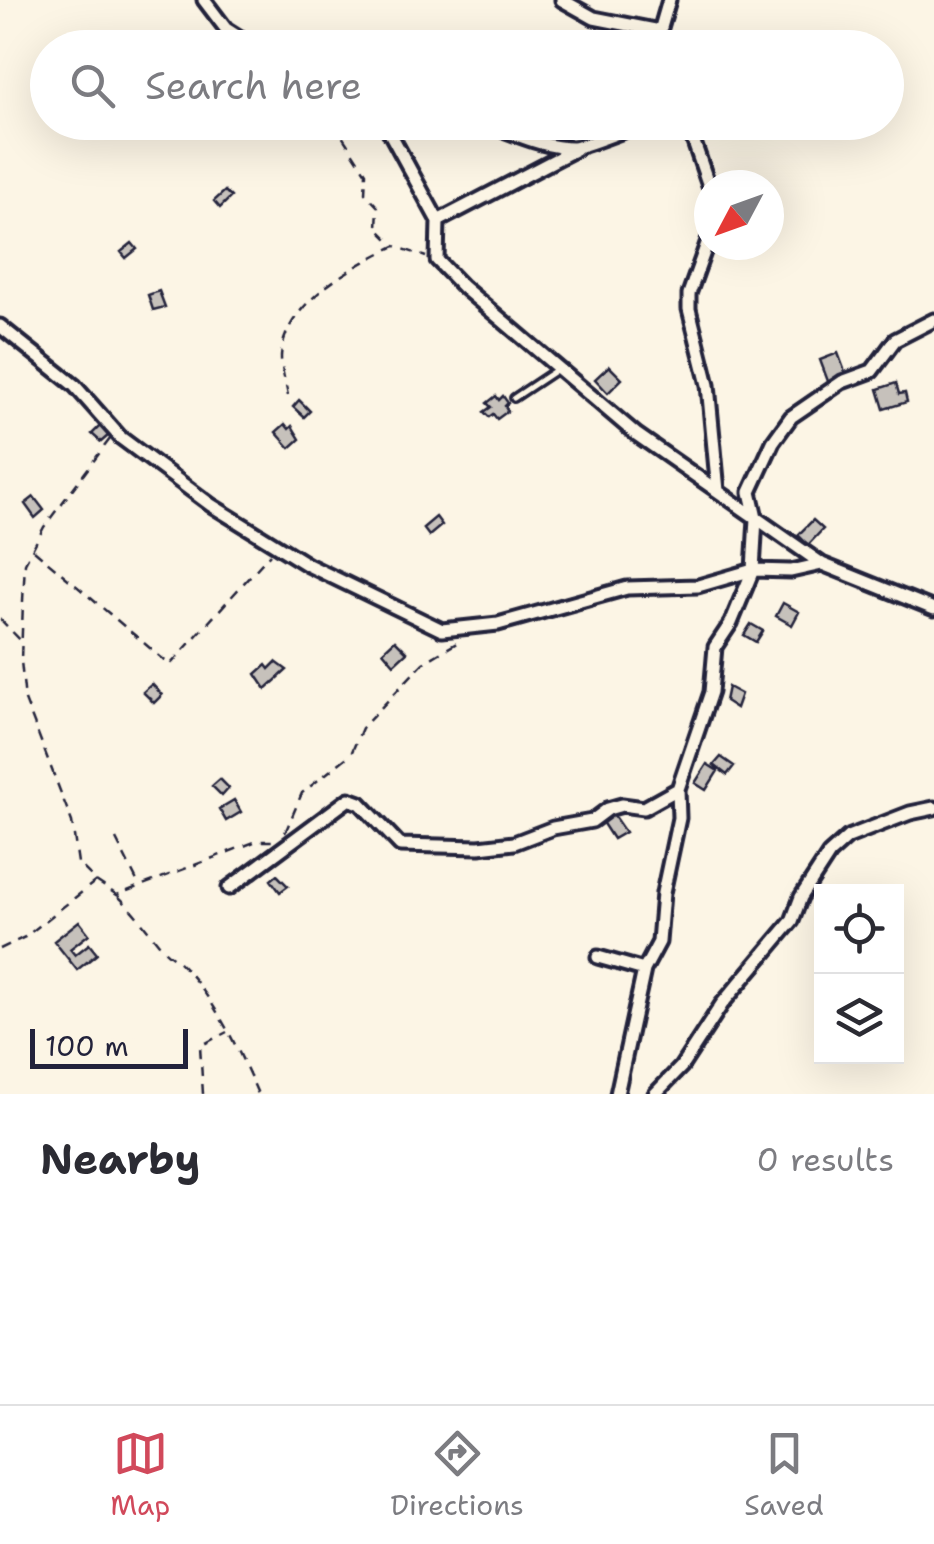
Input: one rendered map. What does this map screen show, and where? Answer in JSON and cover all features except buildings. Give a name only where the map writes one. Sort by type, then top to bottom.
[{"type":"street","points":[[204,0],[226,30]]},
{"type":"street","points":[[562,0],[594,18],[655,30]]},
{"type":"street","points":[[660,30],[668,0]]},
{"type":"street","points":[[394,140],[438,222],[436,260],[463,287],[636,434],[822,564],[934,609]]},
{"type":"street","points":[[533,140],[576,149]]},
{"type":"street","points":[[438,222],[595,140]]},
{"type":"street","points":[[693,140],[704,170]]},
{"type":"street","points":[[701,260],[688,294],[689,310],[708,386],[718,491]]},
{"type":"street","points":[[617,1094],[644,970],[659,942],[679,818],[678,788],[711,692],[715,647],[731,623],[753,570],[756,518],[750,492],[773,442],[791,417],[842,382],[872,370],[896,340],[934,320]]},
{"type":"street","points":[[0,326],[75,386],[116,432],[212,505],[308,565],[442,630],[498,624],[626,588],[698,586],[753,570],[790,572],[822,564]]},
{"type":"street","points":[[229,888],[349,799],[360,803],[400,844],[479,847],[514,843],[552,828],[592,821],[622,805],[644,808],[678,788]]},
{"type":"street","points":[[655,1094],[681,1067],[722,1004],[792,922],[801,897],[829,854],[848,837],[934,808]]},
{"type":"street","points":[[598,957],[644,970]]},
{"type":"lane","points":[[514,398],[558,369]]},
{"type":"path","points":[[345,140],[366,173],[364,193],[378,207],[377,228],[394,246],[436,260]]},
{"type":"path","points":[[288,396],[281,355],[297,312],[359,263],[394,246]]},
{"type":"path","points":[[116,432],[44,527],[26,563],[25,700],[72,822],[78,863],[140,916],[166,953],[181,963],[227,1032],[258,1094]]},
{"type":"path","points":[[32,549],[170,664],[277,546]]},
{"type":"path","points":[[0,620],[23,642]]},
{"type":"path","points":[[117,895],[257,841],[281,842],[302,793],[351,754],[362,728],[423,663],[469,636]]},
{"type":"path","points":[[116,840],[139,886]]},
{"type":"path","points":[[0,950],[24,937],[96,881]]},
{"type":"path","points":[[203,1094],[200,1046],[227,1032]]}]
